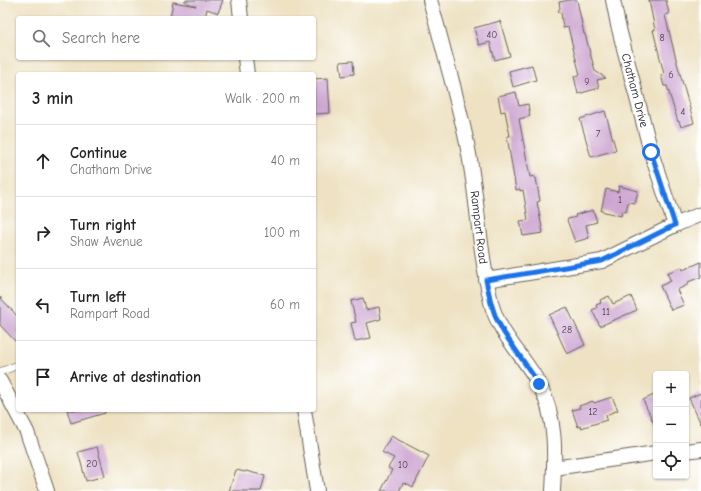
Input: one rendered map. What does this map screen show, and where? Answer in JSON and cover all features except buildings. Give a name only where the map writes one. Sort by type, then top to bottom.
[{"type":"street","points":[[239,0],[241,16]]},
{"type":"street","name":"Rampart Road","points":[[430,0],[460,112],[468,148],[486,280],[491,303],[496,318],[504,333],[531,371],[545,396],[553,433],[554,491]]},
{"type":"street","name":"Chatham Drive","points":[[613,0],[618,25],[651,152],[675,225]]},
{"type":"street","points":[[245,60],[247,72]]},
{"type":"street","points":[[486,280],[602,261],[675,225],[701,214]]},
{"type":"street","points":[[0,381],[16,411]]},
{"type":"street","points":[[16,412],[27,432],[47,491]]},
{"type":"street","points":[[304,412],[317,491]]},
{"type":"street","points":[[689,451],[701,449]]},
{"type":"street","points":[[554,468],[653,453]]},
{"type":"lane","points":[[0,372],[16,366]]},
{"type":"route","points":[[539,384],[504,333],[496,318],[486,280],[602,261],[675,225],[651,152]]}]
